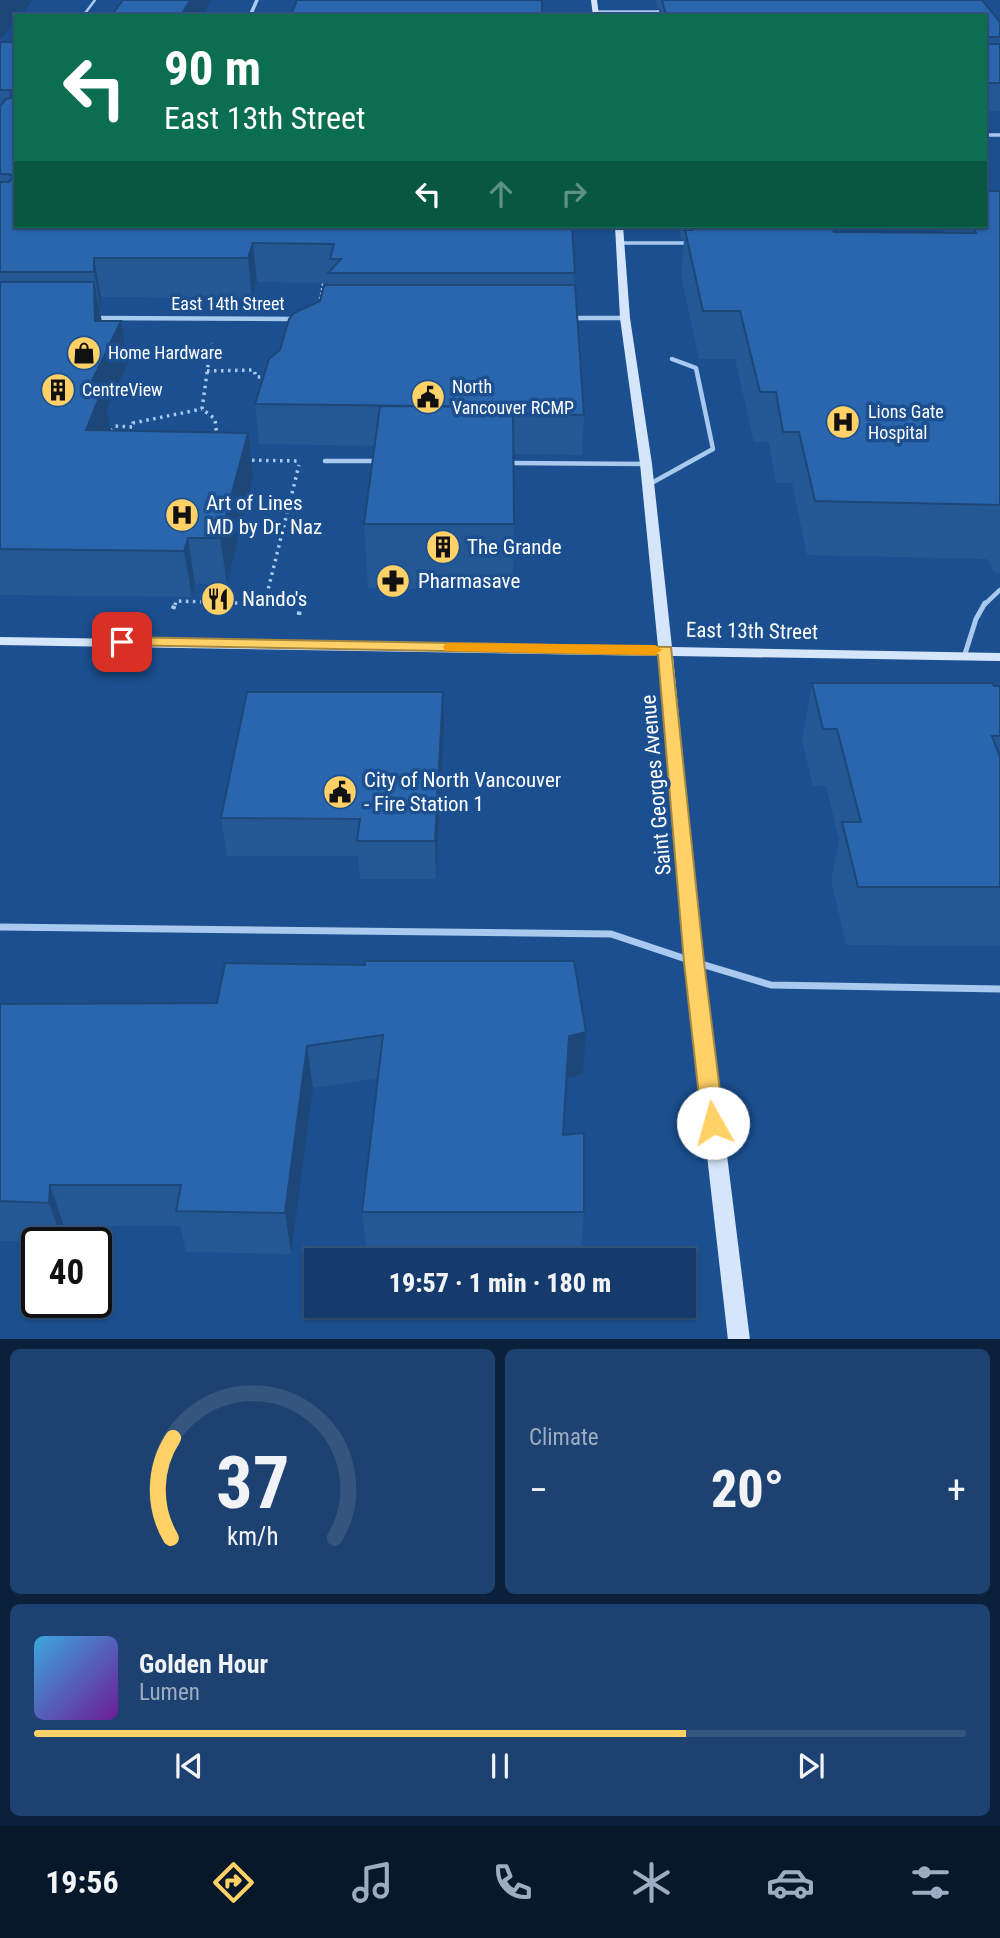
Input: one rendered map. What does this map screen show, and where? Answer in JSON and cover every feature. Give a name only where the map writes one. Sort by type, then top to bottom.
[{"type":"street","points":[[594,0],[595,14],[678,12]]},
{"type":"street","name":"Saint Georges Avenue","points":[[619,228],[625,318],[646,464],[666,650],[694,962],[739,1339]]},
{"type":"street","name":"East 14th Street","points":[[82,317],[302,318]]},
{"type":"street","points":[[561,318],[625,318]]},
{"type":"street","name":"East 13th Street","points":[[0,641],[1000,657]]},
{"type":"lane","points":[[620,243],[698,243]]},
{"type":"lane","points":[[648,485],[713,449],[696,369],[672,359]]},
{"type":"lane","points":[[325,461],[381,461]]},
{"type":"lane","points":[[506,463],[646,464]]},
{"type":"lane","points":[[964,657],[981,607],[991,594],[1000,590]]},
{"type":"lane","points":[[0,927],[611,934],[771,985],[1000,989]]},
{"type":"path","points":[[320,299],[325,274]]},
{"type":"path","points":[[202,408],[209,388],[207,371],[213,339]]},
{"type":"path","points":[[207,371],[254,370],[256,377],[277,377]]},
{"type":"path","points":[[132,434],[133,423],[202,408]]},
{"type":"path","points":[[202,408],[215,419],[215,444],[222,444]]},
{"type":"path","points":[[111,431],[115,426],[133,427]]},
{"type":"path","points":[[205,433],[217,433]]},
{"type":"path","points":[[237,460],[325,461]]},
{"type":"path","points":[[265,602],[300,461]]},
{"type":"path","points":[[173,610],[176,601],[300,603],[299,615]]},
{"type":"building","points":[[123,0],[190,0],[182,14],[112,14]]},
{"type":"building","points":[[297,0],[542,0],[542,14],[292,14]]},
{"type":"building","points":[[662,0],[982,0],[1000,22],[1000,37],[990,37],[987,40],[987,14],[666,14]]},
{"type":"building","points":[[0,42],[14,42],[14,228],[572,228],[575,273],[328,273],[341,259],[330,259],[334,244],[253,243],[248,258],[94,258],[94,272],[0,272],[0,182],[9,182],[13,177],[0,174],[0,106],[6,99],[11,98],[11,90],[0,90]]},
{"type":"building","points":[[987,42],[1000,44],[1000,83],[987,83]]},
{"type":"building","points":[[987,191],[1000,191],[1000,505],[815,501],[799,432],[783,432],[776,392],[760,392],[740,311],[703,311],[685,230],[833,228],[834,232],[976,233],[973,228],[987,228]]},
{"type":"building","points":[[0,282],[94,282],[95,321],[121,321],[89,387],[103,388],[86,430],[248,433],[220,538],[188,538],[184,551],[0,549]]},
{"type":"building","points":[[324,285],[575,285],[584,415],[513,413],[513,407],[255,404],[269,359],[280,350],[289,319],[294,313],[320,301]]},
{"type":"building","points":[[380,406],[513,407],[514,524],[364,524]]},
{"type":"building","points":[[812,683],[992,683],[994,686],[1000,686],[1000,736],[992,736],[1000,757],[1000,887],[858,887],[842,822],[861,822],[837,729],[823,729]]},
{"type":"building","name":"City of North Vancouver - Fire Station 1","points":[[247,692],[443,692],[435,841],[357,841],[360,819],[221,818]]},
{"type":"building","points":[[365,961],[574,961],[586,1032],[569,1036],[563,1135],[584,1133],[584,1212],[362,1212],[383,1035],[307,1046],[285,1213],[176,1211],[181,1185],[50,1185],[49,1203],[0,1201],[0,1004],[217,1003],[225,963],[365,965]]},
{"type":"slow traffic","points":[[451,647],[655,650]]},
{"type":"place","name":"Home Hardware","points":[[84,353]]},
{"type":"place","name":"CentreView","points":[[58,390]]},
{"type":"place","name":"North Vancouver RCMP","points":[[428,397]]},
{"type":"place","name":"Lions Gate Hospital","points":[[843,422]]},
{"type":"place","name":"Art of Lines MD by Dr. Naz","points":[[182,515]]},
{"type":"place","name":"The Grande","points":[[443,547]]},
{"type":"place","name":"Pharmasave","points":[[393,581]]},
{"type":"place","name":"Nando's","points":[[218,599]]},
{"type":"place","name":"City of North Vancouver - Fire Station 1","points":[[340,792]]},
{"type":"route","points":[[122,642],[666,650],[694,962],[713,1123]]}]
